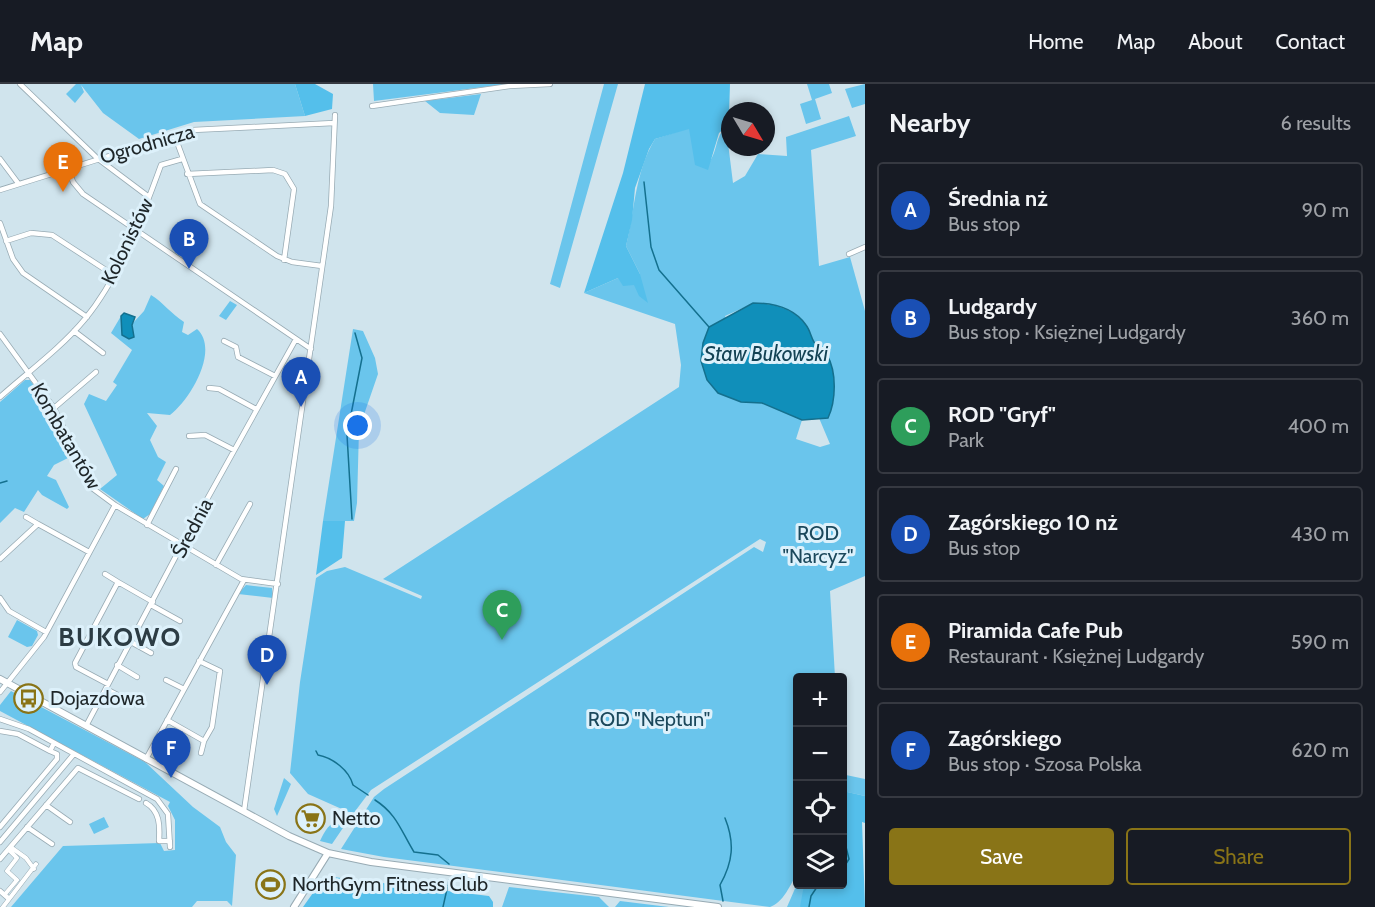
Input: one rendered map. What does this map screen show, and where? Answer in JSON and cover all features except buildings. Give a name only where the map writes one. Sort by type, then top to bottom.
[{"type":"street","points":[[20,84],[97,158],[150,197]]},
{"type":"street","points":[[372,106],[510,86],[550,84]]},
{"type":"street","points":[[244,812],[333,190],[335,115]]},
{"type":"street","name":"Ogrodnicza","points":[[0,190],[174,134],[200,129],[334,123]]},
{"type":"street","points":[[174,134],[200,204],[284,260],[322,266]]},
{"type":"street","points":[[0,159],[18,183]]},
{"type":"street","name":"Kolonistów","points":[[0,397],[87,317],[136,230],[161,165],[182,159]]},
{"type":"street","points":[[68,167],[80,192],[311,349]]},
{"type":"street","points":[[187,174],[273,170],[287,176],[294,189],[284,260]]},
{"type":"street","points":[[0,223],[16,263],[23,273],[87,317]]},
{"type":"street","points":[[6,241],[31,233],[48,234],[112,274]]},
{"type":"street","points":[[849,254],[865,247]]},
{"type":"street","points":[[74,331],[104,353]]},
{"type":"street","name":"Kombatantów","points":[[0,334],[54,408],[92,488],[115,505]]},
{"type":"street","name":"Średnia","points":[[86,726],[117,665],[296,339]]},
{"type":"street","points":[[224,340],[236,347],[238,357],[275,376]]},
{"type":"street","points":[[54,408],[96,372]]},
{"type":"street","points":[[209,388],[219,389],[256,409]]},
{"type":"street","points":[[189,436],[205,435],[234,450]]},
{"type":"street","points":[[147,525],[176,469]]},
{"type":"street","points":[[216,565],[250,504]]},
{"type":"street","points":[[0,692],[46,632],[115,505],[244,580],[278,584]]},
{"type":"street","points":[[26,517],[89,552]]},
{"type":"street","points":[[0,559],[38,524]]},
{"type":"street","points":[[105,574],[180,621]]},
{"type":"street","points":[[146,759],[244,580]]},
{"type":"street","points":[[118,582],[75,663],[76,667],[135,704]]},
{"type":"street","points":[[0,598],[9,611],[46,632]]},
{"type":"street","points":[[131,642],[151,653]]},
{"type":"street","points":[[199,661],[220,671],[212,727],[204,741],[201,753]]},
{"type":"street","points":[[117,665],[137,677]]},
{"type":"street","points":[[0,680],[296,840],[328,854],[371,862],[718,907]]},
{"type":"street","points":[[166,680],[184,689]]},
{"type":"street","points":[[0,719],[54,743],[157,799],[166,810],[170,822],[170,847]]},
{"type":"street","points":[[167,720],[204,741]]},
{"type":"street","points":[[8,732],[10,722]]},
{"type":"street","points":[[0,731],[8,732],[57,754],[57,759],[0,827]]},
{"type":"street","points":[[50,751],[54,743]]},
{"type":"street","points":[[7,895],[35,866],[0,841],[74,754]]},
{"type":"street","points":[[90,773],[94,765]]},
{"type":"street","points":[[0,859],[76,769],[81,768],[137,798],[140,790]]},
{"type":"street","points":[[146,803],[153,807],[159,821],[159,841],[170,841]]},
{"type":"street","points":[[46,805],[70,822]]},
{"type":"street","points":[[31,806],[39,813]]},
{"type":"street","points":[[14,811],[21,817]]},
{"type":"street","points":[[27,827],[52,843]]},
{"type":"street","points":[[1,907],[17,880],[7,871],[17,858],[10,849]]},
{"type":"street","points":[[294,907],[328,854]]},
{"type":"green space","points":[[76,84],[295,84],[305,116],[194,122],[139,139],[103,113],[81,85],[84,92],[75,103],[66,94]]},
{"type":"green space","points":[[373,84],[507,84],[374,101]]},
{"type":"green space","points":[[604,84],[618,84],[560,288],[550,284]]},
{"type":"green space","points":[[807,84],[829,84],[832,93],[815,99],[821,119],[806,124],[800,104],[812,100]]},
{"type":"green space","points":[[865,84],[865,104],[852,108],[845,89]]},
{"type":"green space","points":[[481,94],[474,115],[440,113],[425,101]]},
{"type":"green space","points":[[849,116],[856,136],[811,150],[819,266],[850,257],[865,311],[865,576],[830,591],[835,673],[793,673],[793,880],[786,893],[779,902],[770,907],[384,857],[341,849],[374,797],[384,789],[754,547],[763,552],[766,542],[760,539],[371,790],[353,814],[308,794],[290,773],[300,682],[316,578],[327,571],[345,567],[421,599],[422,596],[383,579],[679,387],[681,365],[675,324],[584,293],[618,278],[640,274],[626,246],[639,178],[655,139],[689,128],[710,161],[721,133],[721,156],[730,156],[733,183],[745,176],[757,156],[787,156],[786,137]],"holes":[[[767,303],[827,354],[828,418],[819,418],[830,444],[820,447],[796,439],[802,420],[762,403],[725,316],[752,304]]]},
{"type":"green space","points":[[151,295],[184,322],[182,332],[188,335],[197,329],[203,338],[205,349],[200,374],[178,408],[170,415],[147,413],[157,426],[150,440],[158,457],[166,462],[157,480],[164,486],[150,514],[143,519],[100,489],[117,475],[84,404],[89,394],[106,401],[117,385],[113,382],[132,350],[111,333],[121,316],[122,335],[144,311]]},
{"type":"green space","points":[[230,301],[237,305],[226,320],[219,316]]},
{"type":"green space","points":[[353,329],[363,331],[375,358],[378,374],[359,429],[357,503],[354,521],[323,521]]},
{"type":"green space","points":[[25,380],[30,380],[52,411],[70,454],[68,458],[54,465],[47,476],[56,480],[69,507],[67,509],[42,495],[38,490],[24,512],[15,508],[0,523],[0,402]]},
{"type":"green space","points":[[246,585],[272,588],[273,598],[238,594]]},
{"type":"green space","points":[[17,620],[37,631],[38,635],[32,646],[27,647],[8,637]]},
{"type":"green space","points":[[11,691],[145,762],[193,807],[220,827],[226,842],[236,855],[232,906],[227,901],[197,901],[192,907],[11,907],[63,846],[160,843],[164,851],[175,850],[175,820],[168,806],[170,802],[0,711],[0,705]]},
{"type":"green space","points":[[847,775],[865,779],[865,796],[847,792]]},
{"type":"green space","points":[[284,778],[291,784],[277,816],[274,809]]},
{"type":"green space","points":[[104,817],[109,827],[94,834],[89,824]]},
{"type":"green space","points":[[341,820],[347,822],[332,844],[320,841],[330,825]]},
{"type":"green space","points":[[509,887],[599,897],[609,907],[502,907]]},
{"type":"green space","points":[[795,889],[804,889],[803,904],[800,907],[787,907]]},
{"type":"green space","points":[[620,901],[669,907],[615,907]]},
{"type":"shaded area","points":[[295,84],[315,84],[333,94],[332,109],[305,116]]},
{"type":"shaded area","points":[[645,84],[730,84],[729,102],[721,102],[721,131],[708,170],[695,165],[689,129],[655,139],[649,149],[635,188],[632,220],[626,246],[640,274],[648,303],[639,296],[634,285],[623,286],[618,278],[584,293],[623,173]]},
{"type":"shaded area","points":[[323,521],[345,521],[342,558],[316,575]]},
{"type":"shaded area","points":[[847,792],[865,796],[865,823],[862,822],[865,907],[800,907],[803,889],[847,889]]},
{"type":"shaded area","points":[[333,877],[489,896],[493,907],[303,907],[320,883]]},
{"type":"water","name":"Staw Bukowski","points":[[753,303],[775,305],[795,314],[807,327],[814,342],[827,355],[834,378],[833,403],[828,418],[802,420],[762,403],[741,402],[718,393],[707,380],[701,361],[703,343],[709,327]]},
{"type":"water","points":[[124,313],[135,317],[132,325],[134,337],[129,339],[122,335],[121,316]]},
{"type":"waterway","points":[[644,182],[651,247],[659,270],[709,327]]},
{"type":"waterway","points":[[352,519],[347,435],[362,358],[355,333]]},
{"type":"waterway","points":[[0,483],[7,481]]},
{"type":"waterway","points":[[316,751],[318,755],[340,766],[348,774],[353,785],[368,795]]},
{"type":"waterway","points":[[375,800],[394,817],[414,852],[438,855],[449,864]]},
{"type":"waterway","points":[[723,901],[720,885],[728,868],[731,852],[725,818]]},
{"type":"waterway","points":[[847,851],[849,859],[847,862]]},
{"type":"waterway","points":[[443,907],[449,880]]},
{"type":"waterway","points":[[809,907],[811,896],[816,889]]},
{"type":"place","name":"Piramida Cafe Pub","points":[[63,192]]},
{"type":"place","name":"Ludgardy","points":[[189,269]]},
{"type":"place","name":"Średnia nż","points":[[301,407]]},
{"type":"place","name":"ROD \"Gryf\"","points":[[502,640]]},
{"type":"place","name":"Zagórskiego 10 nż","points":[[267,685]]},
{"type":"place","name":"Dojazdowa","points":[[29,698]]},
{"type":"place","name":"Zagórskiego","points":[[171,778]]},
{"type":"place","name":"Netto","points":[[311,818]]},
{"type":"place","name":"NorthGym Fitness Club","points":[[271,884]]},
{"type":"district","name":"BUKOWO","points":[[120,637]]},
{"type":"park label","name":"ROD \"Narcyz\"","points":[[818,544]]},
{"type":"park label","name":"ROD \"Neptun\"","points":[[649,719]]}]
